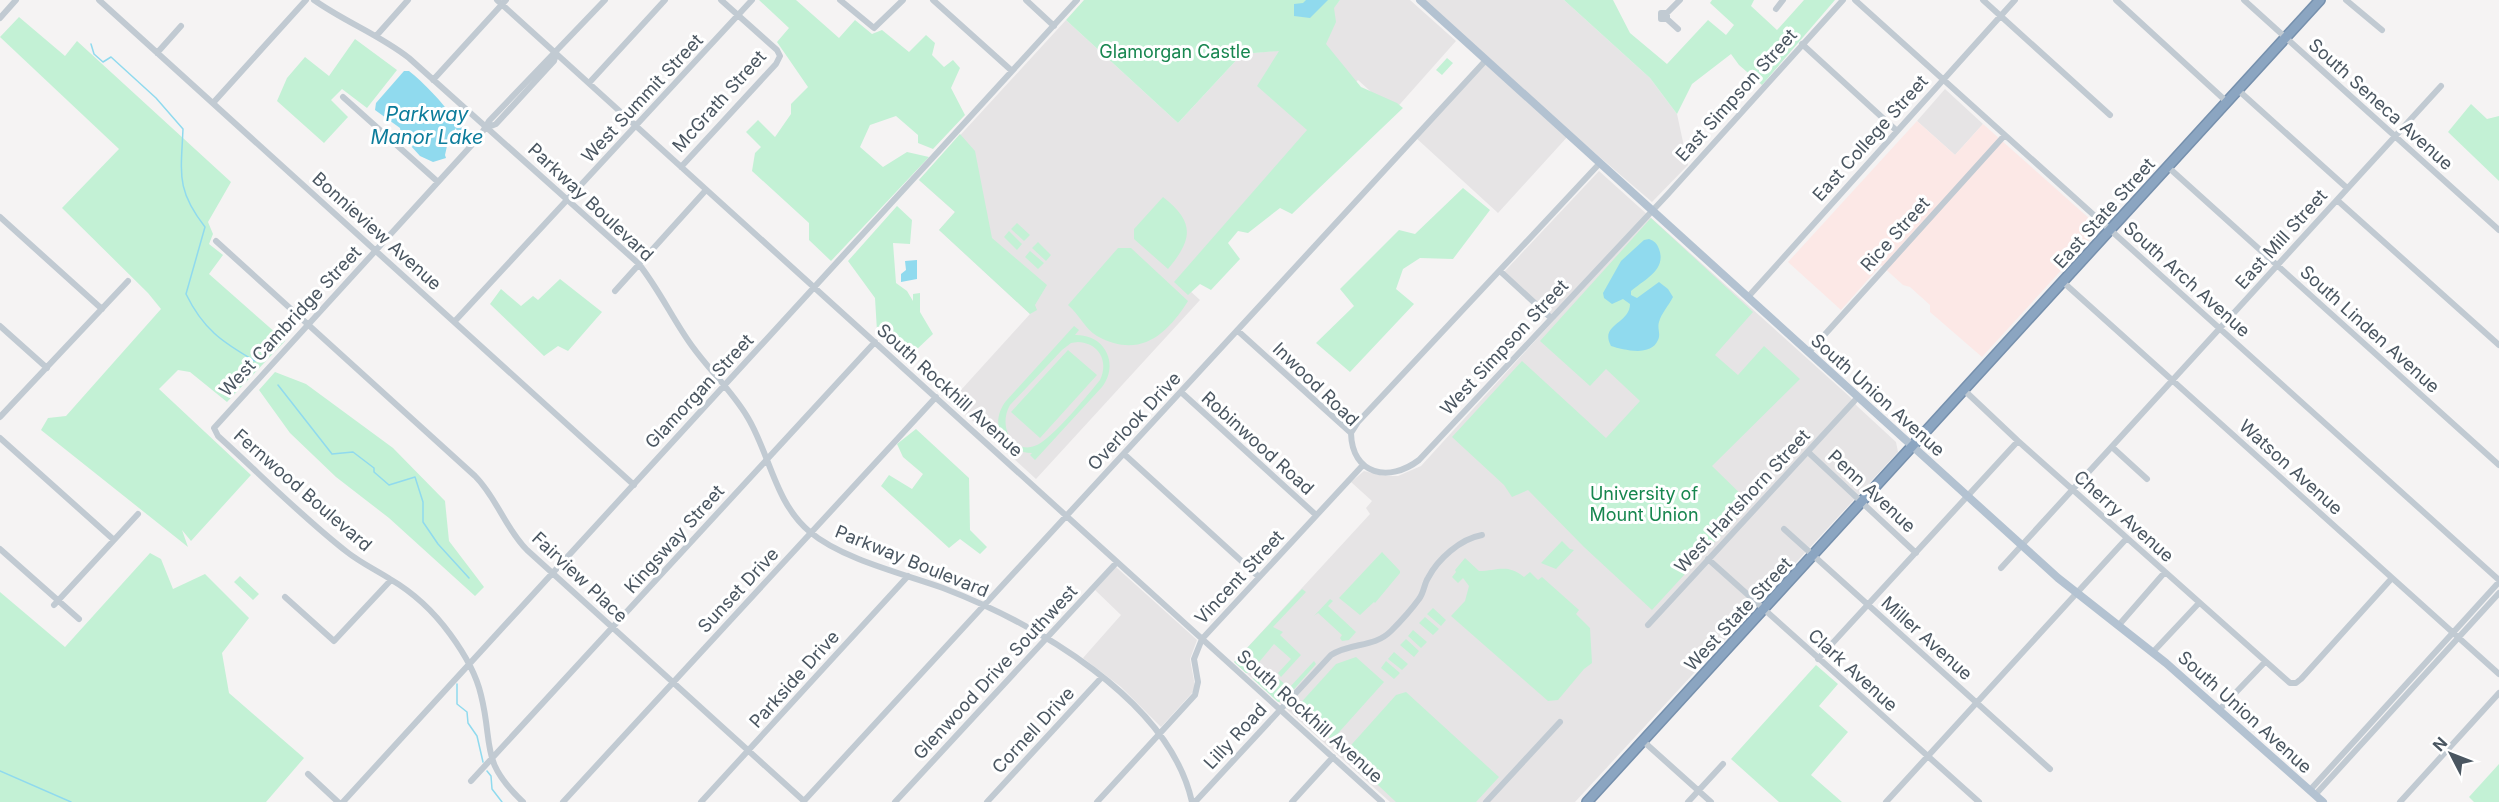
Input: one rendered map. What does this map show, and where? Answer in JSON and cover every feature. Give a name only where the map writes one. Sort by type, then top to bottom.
[{"type":"highway","name":"East State Street","points":[[1912,448],[2320,0]]},
{"type":"highway","name":"West State Street","points":[[1588,802],[1912,448]]},
{"type":"main road","name":"South Union Avenue","points":[[1420,0],[2076,595],[2153,652],[2323,802]]},
{"type":"street","points":[[0,18],[16,0]]},
{"type":"street","name":"Bonnieview Avenue","points":[[99,0],[634,485]]},
{"type":"street","points":[[213,103],[306,0]]},
{"type":"street","name":"Parkway Boulevard","points":[[314,0],[397,48],[638,263],[658,290],[692,346],[747,417],[788,506],[811,533],[846,552],[984,606],[1045,639],[1102,677],[1136,706],[1160,734],[1180,768],[1193,802]]},
{"type":"street","points":[[377,35],[408,0]]},
{"type":"street","name":"West Cambridge Street","points":[[214,429],[215,425],[438,182],[486,128],[489,121],[548,57],[556,54],[605,0]]},
{"type":"street","points":[[589,83],[665,0]]},
{"type":"street","points":[[721,0],[738,15]]},
{"type":"street","name":"West Summit Street","points":[[455,321],[752,0]]},
{"type":"street","points":[[840,0],[874,28],[903,0]]},
{"type":"street","points":[[933,0],[1012,71]]},
{"type":"street","points":[[1026,0],[1054,26]]},
{"type":"street","name":"Glamorgan Street","points":[[343,802],[1077,0]]},
{"type":"street","points":[[1678,29],[1667,16],[1680,0]]},
{"type":"street","points":[[1776,9],[1784,0]]},
{"type":"street","name":"East Simpson Street","points":[[1652,210],[1843,0]]},
{"type":"street","name":"South Arch Avenue","points":[[1855,0],[2499,581]]},
{"type":"street","points":[[1983,0],[2110,115]]},
{"type":"street","name":"East College Street","points":[[1748,297],[2015,0]]},
{"type":"street","points":[[2116,0],[2227,102]]},
{"type":"street","name":"South Seneca Avenue","points":[[2244,0],[2499,230]]},
{"type":"street","points":[[2346,0],[2382,30]]},
{"type":"street","points":[[434,80],[502,2]]},
{"type":"street","name":"South Rockhill Avenue","points":[[502,2],[556,54],[1382,802]]},
{"type":"street","name":"McGrath Street","points":[[681,167],[776,64],[780,56],[777,50],[738,15]]},
{"type":"street","points":[[157,53],[181,26]]},
{"type":"street","points":[[1802,44],[1897,131]]},
{"type":"street","name":"Overlook Drive","points":[[804,802],[1486,60]]},
{"type":"street","name":"East Mill Street","points":[[2001,567],[2441,86]]},
{"type":"street","points":[[2238,90],[2347,188]]},
{"type":"street","points":[[343,97],[438,182]]},
{"type":"street","name":"Rice Street","points":[[1809,352],[2004,136]]},
{"type":"street","points":[[1351,434],[1358,422],[1600,163]]},
{"type":"street","name":"South Linden Avenue","points":[[2168,167],[2499,465]]},
{"type":"street","points":[[615,291],[706,190]]},
{"type":"street","points":[[2337,200],[2499,345]]},
{"type":"street","name":"West Simpson Street","points":[[1363,465],[1377,472],[1390,473],[1416,463],[1652,210]]},
{"type":"street","points":[[0,217],[102,309]]},
{"type":"street","name":"Fairview Place","points":[[216,241],[475,476],[494,499],[519,543],[804,802]]},
{"type":"street","points":[[1500,271],[1551,318]]},
{"type":"street","points":[[0,417],[128,280]]},
{"type":"street","name":"Watson Avenue","points":[[2063,282],[2499,674]]},
{"type":"street","points":[[0,326],[47,368]]},
{"type":"street","name":"Inwood Road","points":[[1238,331],[1351,434],[1355,452],[1363,465]]},
{"type":"street","name":"Kingsway Street","points":[[471,781],[875,342]]},
{"type":"street","name":"Cherry Avenue","points":[[1964,390],[2287,681],[2294,683],[2301,679],[2392,578]]},
{"type":"street","name":"Robinwood Road","points":[[1181,392],[1316,515]]},
{"type":"street","name":"Sunset Drive","points":[[563,802],[936,397]]},
{"type":"street","name":"West Hartshorn Street","points":[[1648,625],[1858,397]]},
{"type":"street","name":"Fernwood Boulevard","points":[[214,429],[218,436],[335,543],[358,561],[409,592],[436,617],[452,636],[469,664],[480,693],[491,760],[502,781],[523,802]]},
{"type":"street","points":[[0,438],[114,540]]},
{"type":"street","points":[[1818,659],[2018,441]]},
{"type":"street","points":[[2112,447],[2147,479]]},
{"type":"street","name":"Penn Avenue","points":[[1808,452],[1916,553]]},
{"type":"street","points":[[1124,454],[1259,577]]},
{"type":"street","name":"Vincent Street","points":[[1097,802],[1197,692],[1198,682],[1194,659],[1202,639],[1363,465]]},
{"type":"street","points":[[56,602],[138,514]]},
{"type":"street","name":"Miller Avenue","points":[[1784,529],[2050,769]]},
{"type":"street","name":"Lilly Road","points":[[1193,802],[1331,655],[1345,648],[1374,643],[1390,632],[1419,600],[1428,578],[1447,554],[1475,537],[1482,536]]},
{"type":"street","points":[[1886,802],[2127,538]]},
{"type":"street","points":[[0,549],[56,602],[79,619]]},
{"type":"street","name":"Clark Avenue","points":[[1708,559],[1979,802]]},
{"type":"street","name":"Glenwood Drive Southwest","points":[[895,802],[1117,562]]},
{"type":"street","points":[[2118,626],[2165,572]]},
{"type":"street","name":"Parkside Drive","points":[[701,802],[908,576]]},
{"type":"street","points":[[285,597],[334,641],[391,580]]},
{"type":"street","points":[[2312,793],[2456,635],[2499,581]]},
{"type":"street","points":[[2478,610],[2499,593]]},
{"type":"street","points":[[2153,652],[2199,603]]},
{"type":"street","points":[[2219,710],[2265,662]]},
{"type":"street","name":"Cornell Drive","points":[[987,802],[1102,677]]},
{"type":"street","points":[[2400,802],[2499,693]]},
{"type":"street","points":[[1486,802],[1560,722]]},
{"type":"street","points":[[1643,741],[1711,802]]},
{"type":"street","points":[[1292,802],[1333,757]]},
{"type":"street","points":[[1688,802],[1723,764]]},
{"type":"street","points":[[308,774],[338,802]]},
{"type":"shaded area","points":[[1340,0],[1410,0],[1456,41],[1393,112],[1358,80],[1349,89],[1178,280],[1200,300],[1036,479],[951,401],[1030,314],[939,230],[955,212],[919,180],[1066,20],[1178,123],[1242,54],[1299,49]]},
{"type":"shaded area","points":[[1420,0],[1564,0],[1650,78],[1677,114],[1688,165],[1652,202],[1488,61],[1569,135],[1498,213],[1415,137],[1487,59]]},
{"type":"shaded area","points":[[1945,89],[1983,124],[1955,155],[1917,121]]},
{"type":"shaded area","points":[[1917,121],[1955,155],[1983,124],[2100,228],[1982,357],[1930,312],[1930,305],[1881,265],[1841,310],[1788,262]]},
{"type":"shaded area","name":"University of Mount Union","points":[[1599,171],[1850,397],[1896,442],[1898,452],[1575,802],[1390,802],[1234,662],[1370,514],[1366,508],[1372,501],[1351,482],[1364,471],[1384,476],[1398,476],[1421,466],[1555,319],[1504,272]]},
{"type":"shaded area","points":[[1116,567],[1197,640],[1190,659],[1195,686],[1193,692],[1161,727],[1121,687],[1083,658],[1121,615],[1095,590]]},
{"type":"green space","points":[[759,0],[796,0],[839,38],[855,20],[872,34],[882,30],[909,52],[926,35],[935,43],[932,55],[944,67],[953,60],[960,68],[951,88],[965,115],[933,149],[918,143],[918,135],[896,116],[870,125],[860,147],[883,167],[907,152],[929,157],[831,261],[809,240],[809,223],[752,171],[755,153],[761,147],[746,132],[758,120],[775,137],[791,114],[791,104],[808,87],[777,42],[789,28]]},
{"type":"green space","name":"Glamorgan Castle","points":[[1084,0],[1340,0],[1334,8],[1336,22],[1326,44],[1361,87],[1403,108],[1292,214],[1280,208],[1248,233],[1238,231],[1228,243],[1240,259],[1211,290],[1200,284],[1188,295],[1174,282],[1307,130],[1257,86],[1279,51],[1242,54],[1178,123],[1066,20]]},
{"type":"green space","points":[[1564,0],[1613,0],[1630,33],[1667,64],[1708,20],[1726,35],[1734,25],[1710,3],[1712,0],[1754,0],[1751,6],[1777,30],[1804,0],[1835,0],[1762,85],[1739,65],[1731,54],[1692,84],[1677,114],[1650,78]]},
{"type":"green space","points":[[19,17],[65,56],[77,41],[231,182],[208,222],[213,234],[209,244],[223,255],[209,274],[285,341],[227,402],[190,372],[178,370],[159,389],[251,475],[191,541],[182,530],[188,547],[41,430],[48,418],[66,416],[161,309],[148,293],[62,208],[119,149],[0,37]]},
{"type":"green space","points":[[355,39],[397,70],[367,108],[342,89],[331,100],[348,117],[324,143],[277,101],[287,78],[305,57],[329,76]]},
{"type":"green space","points":[[1447,58],[1453,63],[1442,75],[1436,70]]},
{"type":"green space","points":[[2471,104],[2487,119],[2499,116],[2499,181],[2448,132]]},
{"type":"green space","points":[[960,134],[975,151],[992,238],[1047,285],[1035,305],[1037,310],[1030,314],[939,230],[955,212],[919,180]]},
{"type":"green space","points":[[1463,188],[1490,210],[1453,259],[1420,258],[1403,269],[1396,289],[1414,304],[1350,372],[1316,343],[1354,306],[1340,289],[1399,230],[1415,234]]},
{"type":"green space","points":[[1163,197],[1181,215],[1187,231],[1182,249],[1168,269],[1134,239],[1134,229]]},
{"type":"green space","points":[[897,206],[912,220],[910,244],[893,243],[896,283],[907,291],[913,301],[913,294],[920,293],[920,312],[933,334],[915,351],[888,343],[877,331],[875,298],[848,261]]},
{"type":"green space","points":[[1651,218],[1753,312],[1715,355],[1738,375],[1764,346],[1800,379],[1712,466],[1750,503],[1652,610],[1584,547],[1528,490],[1512,497],[1504,485],[1452,437],[1522,361],[1606,438],[1640,401],[1606,369],[1590,386],[1540,341]]},
{"type":"green space","points":[[1017,223],[1030,235],[1024,241],[1011,229]]},
{"type":"green space","points":[[1009,231],[1022,244],[1017,250],[1004,237]]},
{"type":"green space","points":[[1038,242],[1051,255],[1046,261],[1032,248]]},
{"type":"green space","points":[[1118,248],[1131,248],[1188,301],[1161,334],[1138,344],[1112,343],[1097,336],[1068,305]]},
{"type":"green space","points":[[1030,251],[1044,263],[1038,269],[1025,257]]},
{"type":"green space","points":[[560,279],[602,312],[568,351],[558,346],[544,356],[490,304],[501,289],[521,306],[533,296],[538,300]]},
{"type":"green space","points":[[1074,326],[1079,330],[1075,335],[1094,339],[1106,352],[1109,369],[1102,387],[1035,460],[1030,455],[1032,453],[1013,448],[1001,436],[998,419],[1006,401]],"holes":[[[1071,343],[1085,343],[1097,349],[1103,360],[1100,380],[1064,422],[1042,442],[1033,447],[1017,445],[1007,432],[1006,414],[1010,405],[1062,350]]]},
{"type":"green space","points":[[1068,350],[1097,375],[1040,438],[1011,412]]},
{"type":"green space","points":[[275,372],[306,384],[393,448],[445,501],[449,541],[484,587],[475,596],[389,518],[336,477],[290,433],[259,390]]},
{"type":"green space","points":[[916,429],[969,478],[970,530],[987,547],[980,554],[960,539],[949,548],[881,486],[889,475],[912,489],[923,474],[903,457],[897,444]]},
{"type":"green space","points":[[1562,541],[1574,550],[1556,569],[1541,563]]},
{"type":"green space","points":[[1382,552],[1400,573],[1375,603],[1360,615],[1339,598]]},
{"type":"green space","points":[[150,553],[161,559],[173,589],[205,574],[249,618],[222,653],[229,693],[304,758],[266,802],[0,802],[0,592],[65,647]]},
{"type":"green space","points":[[1465,558],[1479,571],[1507,569],[1524,577],[1530,572],[1538,580],[1542,577],[1579,610],[1576,614],[1590,628],[1592,663],[1584,669],[1558,700],[1548,701],[1451,616],[1465,601],[1469,586],[1463,578],[1458,583],[1452,577]]},
{"type":"green space","points":[[240,576],[259,594],[253,600],[234,582]]},
{"type":"green space","points":[[1302,589],[1306,592],[1273,627],[1283,632],[1280,635],[1301,655],[1281,677],[1278,673],[1291,659],[1274,644],[1250,673],[1246,673],[1234,662]]},
{"type":"green space","points":[[1330,599],[1333,601],[1328,606],[1356,632],[1349,640],[1342,641],[1340,638],[1342,635],[1318,613],[1314,616]]},
{"type":"green space","points":[[1433,608],[1446,620],[1441,626],[1427,614]]},
{"type":"green space","points":[[1425,617],[1439,629],[1433,635],[1419,623]]},
{"type":"green space","points":[[1413,630],[1427,642],[1421,648],[1408,636]]},
{"type":"green space","points":[[1406,639],[1419,651],[1414,657],[1400,645]]},
{"type":"green space","points":[[1394,652],[1408,664],[1402,670],[1388,659]]},
{"type":"green space","points":[[1356,657],[1384,682],[1332,740],[1296,708],[1336,664]]},
{"type":"green space","points":[[1314,661],[1316,664],[1283,702],[1278,702],[1253,679],[1258,671],[1273,685],[1279,679],[1289,688]]},
{"type":"green space","points":[[1386,661],[1400,673],[1394,679],[1381,668]]},
{"type":"green space","points":[[1816,665],[1838,684],[1819,706],[1848,732],[1811,775],[1842,802],[1779,802],[1731,759]]},
{"type":"green space","points":[[1406,692],[1499,777],[1476,802],[1396,802],[1344,753],[1396,695]]},
{"type":"green space","points":[[2499,764],[2499,802],[2474,802],[2469,797]]},
{"type":"water","points":[[1306,0],[1328,0],[1310,18],[1294,16],[1294,4],[1303,3]]},
{"type":"water","name":"Parkway Manor Lake","points":[[404,71],[409,71],[428,88],[442,103],[455,123],[463,126],[461,128],[468,128],[462,131],[467,134],[464,139],[457,133],[456,128],[449,137],[446,158],[433,162],[420,156],[401,135],[400,128],[375,110],[376,103]]},
{"type":"water","points":[[1649,239],[1658,247],[1661,256],[1660,263],[1653,274],[1631,291],[1631,295],[1637,298],[1659,282],[1668,289],[1673,297],[1660,319],[1659,338],[1650,349],[1637,351],[1611,346],[1608,339],[1609,333],[1629,311],[1630,304],[1623,299],[1612,304],[1604,298],[1603,293],[1621,261],[1644,240]]},
{"type":"water","points":[[917,260],[917,279],[901,282],[901,274],[906,270],[905,261]]},
{"type":"waterway","points":[[91,44],[94,54],[103,62],[111,57],[156,98],[183,129],[182,181],[189,202],[205,227],[186,294],[199,317],[214,334],[255,361]]},
{"type":"waterway","points":[[278,385],[332,454],[353,452],[374,468],[374,472],[389,485],[415,477],[423,502],[423,522],[438,544],[469,578]]},
{"type":"waterway","points":[[457,684],[457,704],[467,712],[468,723],[477,736],[483,762]]},
{"type":"waterway","points":[[0,771],[71,802]]},
{"type":"waterway","points":[[487,771],[491,776],[492,789],[502,802]]}]
